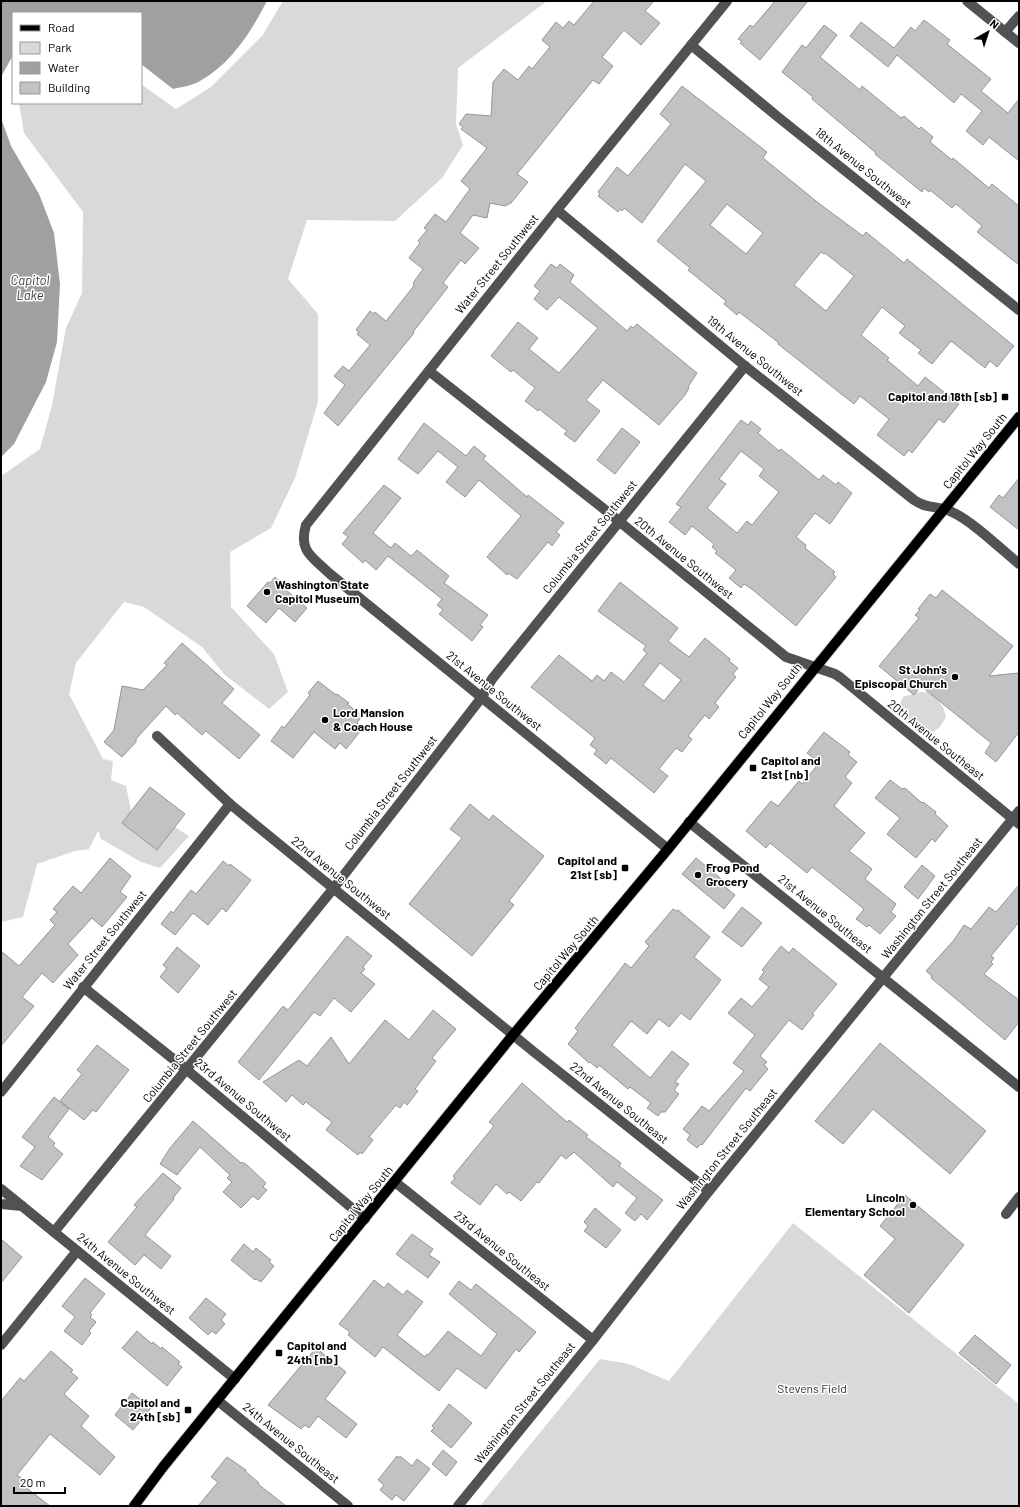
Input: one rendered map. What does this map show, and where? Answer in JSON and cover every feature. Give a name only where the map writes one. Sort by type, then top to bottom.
[{"type":"main road","name":"Capitol Way South","points":[[134,1506],[217,1400],[365,1220],[513,1035],[668,849],[1019,417]]},
{"type":"street","name":"Water Street Southwest","points":[[306,550],[302,539],[306,525],[557,210],[727,1]]},
{"type":"street","points":[[967,1],[1019,43]]},
{"type":"street","points":[[1005,32],[1019,16]]},
{"type":"street","name":"18th Avenue Southwest","points":[[692,45],[778,117],[1019,310]]},
{"type":"street","name":"19th Avenue Southwest","points":[[557,210],[745,366],[921,505],[929,508],[944,509],[960,516],[1019,564]]},
{"type":"street","name":"Columbia Street Southwest","points":[[54,1232],[333,889],[482,697],[492,679],[745,366]]},
{"type":"street","name":"20th Avenue Southwest","points":[[429,371],[786,657],[814,668]]},
{"type":"street","name":"21st Avenue Southwest","points":[[306,550],[330,574],[370,608],[482,697],[668,849]]},
{"type":"street","name":"20th Avenue Southeast","points":[[814,668],[835,674],[841,678],[1017,818]]},
{"type":"street","name":"22nd Avenue Southwest","points":[[157,736],[230,804],[513,1035]]},
{"type":"street","name":"Water Street Southwest","points":[[1,1092],[230,804]]},
{"type":"street","name":"Washington Street Southeast","points":[[458,1506],[593,1340],[708,1191],[1017,818]]},
{"type":"street","name":"21st Avenue Southeast","points":[[689,822],[1019,1087]]},
{"type":"street","name":"23rd Avenue Southwest","points":[[83,988],[187,1070],[365,1220]]},
{"type":"street","name":"22nd Avenue Southeast","points":[[513,1035],[708,1191]]},
{"type":"street","name":"23rd Avenue Southeast","points":[[395,1182],[593,1340]]},
{"type":"street","name":"24th Avenue Southwest","points":[[1,1189],[234,1379]]},
{"type":"street","points":[[1006,1214],[1019,1197]]},
{"type":"street","points":[[1,1204],[22,1206]]},
{"type":"street","points":[[1,1345],[77,1251]]},
{"type":"street","name":"24th Avenue Southeast","points":[[217,1400],[348,1506]]},
{"type":"green space","points":[[283,1],[547,1],[458,68],[456,124],[463,145],[442,178],[395,221],[307,220],[288,279],[318,314],[318,402],[295,478],[271,528],[230,552],[231,607],[274,654],[288,692],[269,709],[225,675],[202,647],[144,607],[124,602],[76,663],[69,694],[103,759],[113,761],[111,780],[126,786],[132,816],[162,819],[189,836],[160,868],[141,862],[101,839],[98,831],[89,849],[75,851],[37,864],[23,917],[1,922],[1,476],[40,449],[52,405],[66,328],[82,293],[83,212],[24,133],[19,104],[142,104],[142,85],[176,109],[211,87],[262,36]]},
{"type":"green space","points":[[920,692],[932,692],[943,707],[946,717],[940,727],[933,732],[930,730],[927,735],[916,731],[899,706],[903,697]]},
{"type":"green space","name":"Stevens Field","points":[[793,1223],[1019,1404],[1019,1506],[480,1506],[600,1359],[629,1364],[669,1381]]},
{"type":"water","points":[[1,1],[267,1],[247,35],[231,56],[211,74],[197,83],[190,85],[173,89],[142,65],[142,12],[12,12],[12,57],[1,77]]},
{"type":"water","name":"Capitol Lake","points":[[1,118],[11,146],[39,194],[54,233],[60,284],[57,342],[46,382],[14,444],[1,457]]},
{"type":"building","points":[[594,1],[654,1],[645,11],[660,23],[641,45],[624,30],[602,57],[613,66],[599,84],[593,80],[517,174],[528,182],[511,203],[505,206],[490,203],[487,218],[473,215],[460,233],[479,248],[465,264],[461,260],[443,283],[448,287],[413,332],[414,333],[338,426],[324,413],[345,385],[334,376],[343,366],[349,371],[370,345],[357,334],[359,332],[356,330],[370,311],[374,314],[375,312],[386,321],[413,287],[413,283],[423,269],[409,258],[420,243],[418,241],[427,230],[424,228],[435,214],[446,222],[470,189],[461,181],[487,148],[461,129],[463,127],[459,124],[466,114],[491,116],[493,82],[504,69],[518,80],[529,66],[532,69],[550,47],[542,40],[556,22],[563,28],[569,21],[574,25]]},
{"type":"building","points":[[775,1],[808,1],[760,60],[740,43],[742,41],[738,39],[750,25],[753,27]]},
{"type":"building","points":[[924,20],[950,40],[947,44],[991,79],[981,91],[1008,113],[1019,99],[1019,161],[989,137],[983,145],[966,131],[982,111],[961,94],[954,103],[897,55],[888,67],[850,36],[861,22],[894,48],[911,27],[915,31]]},
{"type":"building","points":[[824,25],[837,35],[820,57],[860,90],[862,86],[901,118],[904,116],[919,129],[921,127],[933,137],[930,142],[952,160],[953,158],[989,188],[992,184],[1019,206],[1019,265],[977,232],[982,226],[956,204],[952,208],[930,190],[929,192],[924,188],[922,192],[875,154],[876,153],[812,99],[813,97],[782,72],[802,45],[806,48]]},
{"type":"building","points":[[682,86],[767,152],[763,158],[821,205],[863,236],[866,232],[904,263],[907,259],[1014,346],[997,367],[990,361],[985,368],[951,341],[932,364],[918,353],[921,350],[899,333],[905,326],[882,307],[861,335],[889,358],[887,360],[918,386],[925,377],[959,404],[944,423],[939,419],[912,453],[909,450],[904,456],[877,435],[889,419],[860,396],[854,404],[739,312],[737,315],[724,304],[726,301],[688,270],[690,268],[657,241],[706,181],[685,164],[642,223],[624,208],[622,211],[620,209],[618,212],[598,196],[600,194],[598,192],[617,167],[628,176],[671,124],[660,114]],"holes":[[[727,204],[763,233],[746,254],[710,225]],[[821,252],[824,254],[825,253],[854,276],[826,311],[794,285]]]},
{"type":"building","points":[[551,264],[557,268],[560,264],[574,275],[570,282],[627,331],[631,326],[633,328],[637,324],[697,373],[685,395],[659,425],[603,380],[586,400],[600,411],[575,442],[564,434],[567,431],[539,409],[538,411],[525,401],[535,388],[513,370],[511,372],[491,356],[518,322],[538,338],[529,349],[559,373],[598,328],[559,297],[547,310],[534,299],[540,291],[534,286]]},
{"type":"building","points":[[741,420],[748,425],[751,421],[761,429],[758,433],[779,451],[781,449],[819,480],[823,475],[836,485],[838,482],[852,493],[830,524],[815,513],[796,537],[806,545],[805,548],[835,572],[833,574],[836,577],[796,626],[753,590],[744,584],[741,588],[729,578],[736,570],[715,553],[717,551],[712,547],[714,544],[692,526],[685,535],[669,522],[681,507],[676,504]],"holes":[[[741,451],[764,469],[759,476],[779,492],[752,525],[747,521],[737,533],[707,508],[726,484],[719,479]]]},
{"type":"building","points":[[424,423],[466,456],[474,446],[486,456],[483,459],[527,497],[528,495],[564,523],[556,532],[560,535],[552,546],[548,542],[517,579],[508,573],[507,575],[487,557],[521,516],[479,480],[465,497],[446,482],[458,467],[438,451],[418,474],[398,459]]},
{"type":"building","points":[[622,428],[640,442],[615,474],[597,460]]},
{"type":"building","points":[[1019,478],[1019,530],[990,507],[999,495],[1003,498]]},
{"type":"building","points":[[384,485],[401,498],[373,533],[391,548],[395,543],[411,556],[417,550],[449,576],[444,583],[488,615],[480,625],[483,627],[472,641],[439,614],[443,610],[437,605],[442,599],[388,556],[376,570],[365,560],[363,563],[342,544],[348,537],[343,533]]},
{"type":"building","points":[[275,577],[286,587],[285,589],[307,608],[295,622],[279,608],[266,623],[247,606],[268,582],[270,583]]},
{"type":"building","points":[[620,582],[678,628],[668,641],[689,657],[705,638],[730,659],[729,661],[738,668],[733,674],[736,677],[715,703],[719,707],[709,719],[705,715],[688,736],[692,739],[682,752],[676,748],[659,769],[668,776],[654,793],[611,758],[606,764],[594,754],[597,750],[590,745],[595,738],[531,687],[559,655],[592,681],[597,675],[604,681],[611,672],[624,682],[647,653],[643,650],[646,646],[598,611]],"holes":[[[660,663],[681,680],[664,701],[643,685]]]},
{"type":"building","name":"St John's Episcopal Church","points":[[942,590],[1013,646],[989,676],[1019,673],[1019,732],[996,762],[985,753],[991,743],[921,686],[914,695],[879,666],[919,618],[915,615],[930,594],[936,598]]},
{"type":"building","points":[[182,643],[234,689],[222,703],[260,735],[239,759],[206,731],[202,735],[177,713],[175,715],[166,706],[122,757],[104,742],[114,730],[122,686],[143,690],[167,665],[164,663]]},
{"type":"building","name":"Lord Mansion & Coach House","points":[[318,681],[349,703],[347,704],[362,716],[357,723],[363,728],[346,749],[340,743],[335,749],[314,732],[293,758],[271,741],[282,726],[284,728],[310,695],[308,693]]},
{"type":"building","points":[[824,732],[850,752],[848,755],[857,762],[845,777],[852,783],[834,806],[865,833],[849,851],[872,869],[865,879],[896,904],[891,912],[896,916],[880,934],[869,925],[867,927],[856,919],[864,909],[812,867],[807,873],[770,843],[766,848],[746,831],[771,801],[778,806],[799,781],[802,784],[819,763],[807,753]]},
{"type":"building","points":[[890,780],[902,789],[905,788],[922,803],[923,802],[936,812],[935,814],[948,826],[935,842],[932,839],[916,858],[887,834],[900,818],[875,798]]},
{"type":"building","points":[[150,787],[185,814],[157,850],[122,823]]},
{"type":"building","points":[[470,804],[489,820],[493,815],[544,856],[509,901],[514,905],[472,956],[409,904],[462,838],[450,829]]},
{"type":"building","points":[[110,858],[131,876],[120,892],[127,897],[102,927],[92,918],[68,944],[78,955],[53,983],[42,973],[22,997],[34,1006],[1,1046],[1,951],[19,966],[55,925],[50,920],[57,912],[53,909],[73,886],[81,893]]},
{"type":"building","points":[[696,858],[725,882],[723,885],[735,895],[724,909],[682,874]]},
{"type":"building","points":[[223,861],[229,866],[230,864],[251,880],[226,912],[222,908],[208,925],[193,913],[175,935],[161,924],[171,911],[173,913],[191,890],[196,894]]},
{"type":"building","points":[[922,865],[935,876],[918,899],[904,887]]},
{"type":"building","points":[[1019,885],[1019,922],[991,956],[994,958],[991,962],[993,964],[984,974],[1019,1000],[1019,1022],[1005,1040],[931,978],[932,976],[926,971],[954,940],[964,925],[971,929],[989,907],[996,912]]},
{"type":"building","points":[[742,907],[762,923],[742,947],[722,932]]},
{"type":"building","points":[[673,909],[676,911],[678,910],[710,937],[694,957],[721,980],[690,1020],[681,1013],[669,1027],[659,1019],[647,1034],[631,1021],[612,1045],[650,1078],[672,1051],[689,1064],[675,1082],[679,1084],[674,1090],[679,1094],[665,1112],[661,1112],[658,1116],[647,1108],[651,1103],[630,1087],[628,1089],[599,1065],[597,1068],[590,1062],[589,1063],[568,1044],[578,1031],[575,1028],[625,963],[631,968],[649,946],[645,942]]},
{"type":"building","points":[[347,936],[372,956],[363,967],[365,969],[361,973],[375,984],[351,1012],[334,998],[320,1016],[314,1012],[259,1080],[238,1062],[283,1006],[288,1010]]},
{"type":"building","points":[[781,946],[789,953],[793,948],[837,984],[812,1014],[814,1015],[802,1030],[789,1020],[760,1056],[767,1062],[764,1065],[768,1069],[750,1091],[746,1088],[702,1145],[701,1144],[697,1148],[687,1140],[690,1135],[683,1129],[702,1106],[709,1111],[744,1071],[733,1063],[755,1035],[728,1013],[741,998],[752,1007],[769,987],[759,979],[764,972],[762,970]]},
{"type":"building","points":[[177,947],[200,966],[178,993],[160,977],[167,968],[163,965]]},
{"type":"building","points":[[433,1010],[456,1029],[432,1058],[436,1061],[415,1089],[418,1091],[407,1105],[404,1102],[400,1108],[396,1105],[369,1137],[373,1140],[362,1154],[360,1152],[358,1155],[326,1130],[332,1122],[306,1102],[303,1105],[292,1095],[286,1102],[263,1082],[299,1060],[307,1066],[331,1037],[349,1064],[385,1020],[409,1040]]},
{"type":"building","points":[[880,1043],[986,1131],[950,1174],[873,1109],[843,1144],[815,1121]]},
{"type":"building","points":[[97,1045],[129,1070],[96,1112],[93,1110],[84,1120],[60,1101],[82,1074],[77,1070]]},
{"type":"building","points":[[522,1083],[567,1122],[569,1120],[588,1135],[586,1137],[621,1163],[619,1166],[663,1200],[647,1220],[641,1214],[635,1221],[625,1213],[637,1198],[617,1182],[613,1187],[574,1152],[566,1159],[561,1155],[539,1183],[537,1182],[521,1201],[509,1192],[507,1194],[496,1184],[480,1205],[451,1183],[455,1178],[453,1176],[494,1126],[489,1122]]},
{"type":"building","points":[[54,1097],[69,1109],[48,1137],[55,1143],[53,1146],[63,1154],[42,1180],[20,1166],[35,1147],[22,1137]]},
{"type":"building","points":[[193,1121],[241,1163],[242,1162],[247,1165],[266,1183],[263,1187],[267,1190],[258,1200],[253,1196],[241,1208],[223,1192],[232,1182],[227,1178],[230,1175],[200,1147],[177,1175],[160,1164],[170,1148]]},
{"type":"building","points":[[163,1173],[181,1188],[145,1235],[171,1256],[161,1269],[144,1255],[135,1265],[108,1242],[137,1207],[134,1205]]},
{"type":"building","points":[[905,1195],[964,1245],[909,1313],[864,1275],[895,1239],[880,1226]]},
{"type":"building","points":[[595,1208],[621,1230],[606,1248],[584,1231],[588,1226],[584,1222]]},
{"type":"building","points":[[412,1234],[433,1249],[429,1255],[440,1262],[428,1278],[396,1254]]},
{"type":"building","points":[[1,1239],[22,1257],[1,1283]]},
{"type":"building","points":[[244,1244],[253,1252],[256,1248],[271,1260],[269,1262],[274,1266],[261,1282],[256,1279],[255,1280],[231,1260]]},
{"type":"building","points":[[85,1278],[105,1294],[90,1313],[92,1315],[90,1317],[96,1322],[89,1331],[91,1333],[82,1345],[64,1331],[75,1317],[62,1306]]},
{"type":"building","points":[[374,1280],[384,1288],[388,1283],[403,1295],[407,1290],[423,1302],[397,1335],[425,1357],[448,1331],[481,1356],[497,1334],[449,1294],[459,1281],[471,1290],[476,1284],[536,1332],[519,1352],[516,1349],[486,1389],[457,1368],[439,1391],[383,1347],[375,1357],[348,1335],[350,1332],[339,1324]]},
{"type":"building","points":[[206,1298],[226,1314],[221,1320],[225,1324],[216,1334],[212,1331],[208,1335],[189,1318]]},
{"type":"building","points":[[137,1331],[152,1344],[153,1342],[161,1349],[162,1347],[180,1362],[178,1364],[182,1367],[167,1386],[122,1348]]},
{"type":"building","points":[[975,1335],[1011,1365],[996,1384],[959,1353]]},
{"type":"building","points":[[316,1348],[346,1372],[325,1399],[357,1424],[346,1438],[318,1416],[309,1428],[305,1425],[301,1429],[268,1405]]},
{"type":"building","points":[[51,1351],[73,1370],[71,1372],[78,1378],[64,1394],[89,1416],[81,1426],[115,1457],[100,1475],[50,1434],[17,1475],[27,1482],[24,1486],[50,1506],[1,1506],[1,1401],[20,1378],[24,1381]]},
{"type":"building","points":[[132,1393],[151,1408],[133,1430],[115,1415]]},
{"type":"building","points":[[449,1404],[472,1423],[451,1448],[431,1431],[434,1428],[432,1426]]},
{"type":"building","points":[[443,1450],[457,1462],[446,1476],[432,1464]]},
{"type":"building","points":[[397,1456],[398,1458],[400,1456],[412,1466],[417,1459],[430,1469],[404,1501],[396,1495],[392,1500],[380,1490],[384,1485],[378,1480]]},
{"type":"building","points":[[227,1457],[246,1470],[245,1471],[259,1483],[258,1484],[286,1506],[198,1506],[218,1482],[211,1477]]},
{"type":"place","name":"Capitol and 18th [sb]","points":[[1005,397]]},
{"type":"place","name":"Washington State Capitol Museum","points":[[267,592]]},
{"type":"place","name":"St John's Episcopal Church","points":[[955,677]]},
{"type":"place","name":"Lord Mansion & Coach House","points":[[325,720]]},
{"type":"place","name":"Capitol and 21st [nb]","points":[[753,768]]},
{"type":"place","name":"Capitol and 21st [sb]","points":[[625,868]]},
{"type":"place","name":"Frog Pond Grocery","points":[[698,875]]},
{"type":"place","name":"Lincoln Elementary School","points":[[913,1205]]},
{"type":"place","name":"Capitol and 24th [nb]","points":[[279,1353]]},
{"type":"place","name":"Capitol and 24th [sb]","points":[[188,1410]]}]
